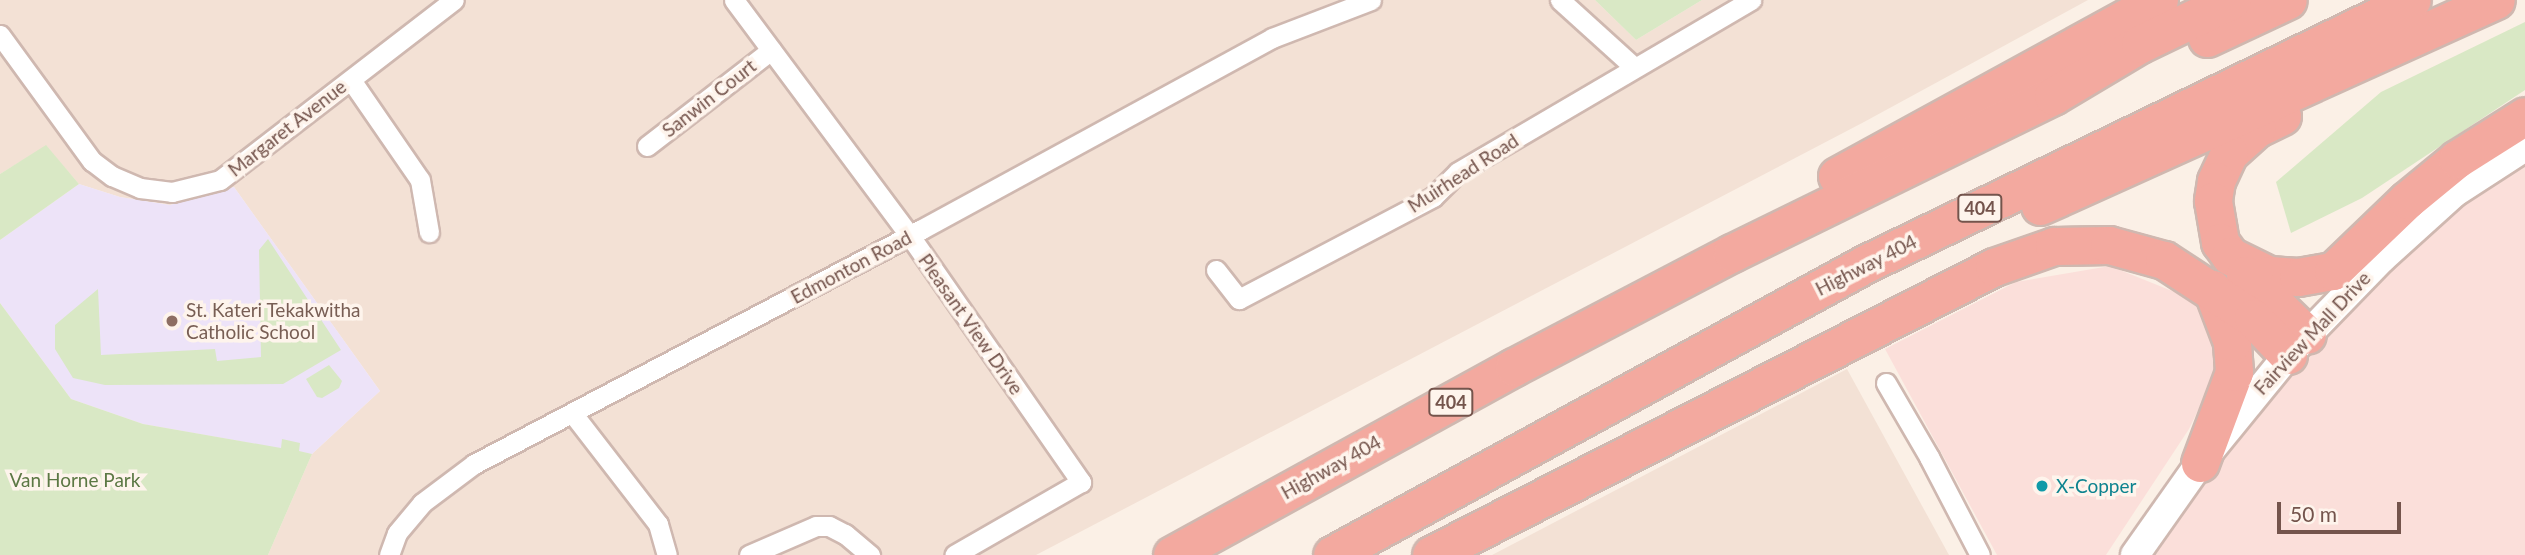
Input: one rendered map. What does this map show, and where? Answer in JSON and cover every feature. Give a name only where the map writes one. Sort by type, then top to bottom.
[{"type":"highway","points":[[1732,253],[1825,183],[2159,0]]},
{"type":"highway","name":"Highway 404","points":[[1172,555],[1514,367],[1732,253],[2053,96],[2140,44],[2232,0]]},
{"type":"highway","name":"Highway 404","points":[[2053,96],[2148,65],[2288,0]]},
{"type":"highway","name":"Highway 404","points":[[1332,555],[1865,264],[2412,0]]},
{"type":"highway","points":[[1555,432],[1618,415],[1978,235],[2496,0]]},
{"type":"highway","points":[[2297,345],[2220,242],[2213,201],[2216,181],[2229,153],[2257,128],[2525,2]]},
{"type":"highway","points":[[2230,256],[2269,275],[2298,277],[2333,271],[2407,200],[2457,159],[2525,116]]},
{"type":"highway","points":[[1430,555],[1994,267],[2054,246],[2109,245],[2164,260],[2297,345]]},
{"type":"highway","points":[[2200,463],[2234,372],[2232,342],[2212,289]]},
{"type":"street","name":"Pleasant View Drive","points":[[734,0],[909,236],[1081,482],[954,555]]},
{"type":"street","name":"Edmonton Road","points":[[389,555],[397,533],[422,503],[474,464],[909,236],[1272,38],[1341,9],[1371,0]]},
{"type":"street","points":[[1560,0],[1634,67]]},
{"type":"street","name":"Muirhead Road","points":[[1216,270],[1238,299],[1433,197],[1458,172],[1751,0]]},
{"type":"street","name":"Margaret Avenue","points":[[0,35],[92,161],[112,176],[151,189],[172,192],[220,180],[449,2]]},
{"type":"street","name":"Sanwin Court","points":[[646,146],[771,50]]},
{"type":"street","points":[[351,80],[420,180],[429,232]]},
{"type":"street","name":"Fairview Mall Drive","points":[[2135,555],[2200,463],[2297,345],[2381,259],[2454,193],[2525,147]]},
{"type":"street","points":[[1886,383],[1929,457],[1980,555]]},
{"type":"street","points":[[573,414],[658,524],[667,555]]},
{"type":"street","points":[[749,555],[794,532],[816,526],[829,526],[845,534],[870,555]]},
{"type":"shaded area","points":[[0,0],[1595,0],[1636,40],[1702,0],[2088,0],[1864,122],[1036,555],[268,555],[312,454],[380,391],[234,187],[170,205],[120,197],[79,184],[46,146],[0,174]]},
{"type":"shaded area","points":[[2525,147],[2525,555],[2135,555],[2288,355]]},
{"type":"shaded area","name":"St. Kateri Tekakwitha Catholic School","points":[[79,184],[120,197],[170,205],[234,187],[380,391],[312,454],[143,424],[71,399],[0,303],[0,240]]},
{"type":"shaded area","points":[[2110,266],[2197,301],[2220,335],[2222,361],[2189,429],[2106,555],[1997,555],[1885,349],[2016,282]]},
{"type":"shaded area","points":[[1847,369],[1949,555],[1492,555]]},
{"type":"green space","points":[[1595,0],[1702,0],[1636,40]]},
{"type":"green space","points":[[2525,22],[2525,90],[2362,198],[2291,233],[2276,182],[2381,92]]},
{"type":"green space","points":[[46,145],[79,184],[0,240],[0,174]]},
{"type":"green space","points":[[268,239],[341,350],[283,384],[105,385],[73,378],[55,349],[55,325],[98,289],[101,355],[215,349],[217,361],[261,357],[259,250]]},
{"type":"green space","name":"Van Horne Park","points":[[0,303],[71,399],[143,424],[281,448],[282,439],[300,443],[299,451],[312,454],[268,555],[0,555]]},
{"type":"green space","points":[[329,365],[342,381],[339,388],[322,398],[317,397],[306,379]]},
{"type":"place","name":"St. Kateri Tekakwitha Catholic School","points":[[172,321]]},
{"type":"place","name":"X-Copper","points":[[2042,486]]}]
